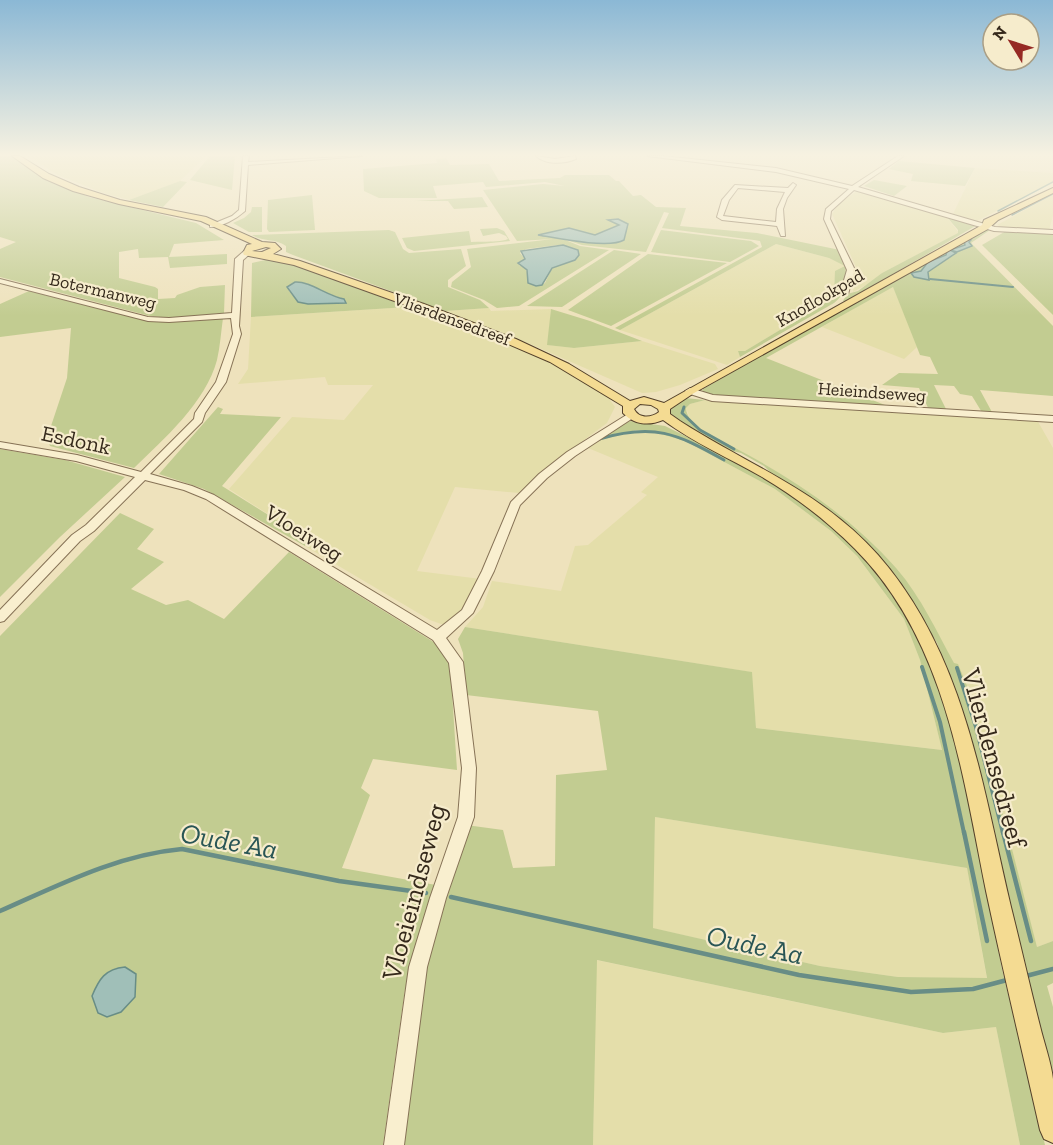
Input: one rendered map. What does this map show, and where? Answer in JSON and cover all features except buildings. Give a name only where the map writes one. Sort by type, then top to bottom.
[{"type":"main road","points":[[155,209],[215,225],[253,250]]},
{"type":"main road","name":"Knoflookpad","points":[[659,411],[1013,209]]},
{"type":"main road","name":"Vlierdensedreef","points":[[253,250],[297,263],[509,340],[544,355],[633,407]]},
{"type":"main road","points":[[633,407],[659,411]]},
{"type":"main road","points":[[633,407],[642,420],[659,411]]},
{"type":"main road","name":"Vlierdensedreef","points":[[659,411],[696,436],[784,485],[843,530],[873,558],[918,621],[936,658],[961,728],[1053,1130]]},
{"type":"street","points":[[215,225],[234,217],[242,209]]},
{"type":"street","points":[[721,209],[720,217],[722,218],[780,224]]},
{"type":"street","points":[[780,209],[783,235]]},
{"type":"street","points":[[830,209],[827,214],[851,270],[844,294]]},
{"type":"street","points":[[926,209],[999,230],[1053,232]]},
{"type":"street","points":[[0,618],[62,554],[74,548],[87,535],[90,528],[199,420],[200,413],[221,382],[227,367],[237,334],[235,326],[240,261],[253,250]]},
{"type":"street","name":"Botermanweg","points":[[0,281],[141,318],[169,320],[236,315]]},
{"type":"street","name":"Heieindseweg","points":[[690,392],[712,398],[1053,419]]},
{"type":"street","points":[[438,637],[467,613],[488,572],[515,504],[543,476],[633,407]]},
{"type":"street","name":"Esdonk","points":[[0,445],[77,458],[142,476]]},
{"type":"street","name":"Vloeiweg","points":[[142,476],[188,488],[210,497],[438,637]]},
{"type":"street","name":"Vloeieindseweg","points":[[394,1145],[418,967],[438,898],[466,817],[469,768],[456,662],[438,637]]},
{"type":"shaded area","points":[[835,209],[924,209],[946,216],[959,233],[882,273],[877,279],[853,292],[856,267],[832,214]]},
{"type":"shaded area","points":[[955,209],[1000,209],[977,221],[953,214]]},
{"type":"shaded area","points":[[1026,209],[1053,209],[1049,230],[1014,230],[997,225]]},
{"type":"shaded area","points":[[776,244],[829,258],[847,266],[835,275],[834,293],[828,301],[745,351],[738,351],[740,357],[727,365],[620,330]]},
{"type":"shaded area","points":[[893,286],[917,347],[904,359],[822,327]]},
{"type":"shaded area","points":[[408,307],[475,330],[540,357],[612,397],[610,400],[615,407],[607,423],[552,464],[519,493],[455,487],[417,571],[481,579],[471,602],[450,624],[430,620],[305,546],[306,541],[302,536],[229,489],[292,417],[344,420],[373,385],[328,385],[325,377],[238,384],[248,369],[251,317]]},
{"type":"shaded area","points":[[489,308],[491,311],[551,309],[548,345],[574,348],[642,341],[715,364],[718,369],[680,385],[656,392],[642,393],[530,344],[445,311]]},
{"type":"shaded area","points":[[705,400],[1037,420],[1053,448],[1053,941],[1037,947],[969,691],[918,598],[898,570],[840,515],[766,465],[707,434],[690,419],[686,408],[690,404]]},
{"type":"shaded area","points":[[636,430],[654,432],[685,441],[775,489],[831,531],[857,556],[904,619],[920,660],[942,750],[756,728],[751,672],[465,627],[483,607],[492,581],[561,591],[575,546],[588,545],[647,495],[641,492],[658,477],[588,448],[598,441]]},
{"type":"shaded area","points":[[655,817],[967,868],[987,979],[898,977],[820,966],[652,928]]},
{"type":"shaded area","points":[[596,960],[943,1033],[996,1027],[1020,1145],[593,1145]]},
{"type":"green space","points":[[0,209],[140,209],[196,223],[224,240],[174,244],[169,257],[227,254],[227,264],[170,268],[168,257],[139,258],[138,249],[119,252],[119,278],[155,287],[158,289],[158,299],[175,298],[177,295],[200,287],[225,285],[224,313],[169,318],[150,316],[0,277],[0,249],[16,242],[0,237]]},
{"type":"green space","points":[[252,209],[262,209],[262,232],[249,232],[233,223]]},
{"type":"green space","points":[[268,209],[313,209],[315,230],[269,232],[267,229]]},
{"type":"green space","points":[[496,209],[686,209],[680,226],[757,233],[840,250],[845,266],[829,258],[776,244],[620,330],[615,328],[762,247],[760,241],[662,228],[669,213],[664,212],[646,252],[582,245],[569,241],[580,246],[609,250],[519,306],[497,308],[484,300],[451,287],[452,282],[471,267],[467,249],[553,239],[517,241]],"holes":[[[609,219],[624,221],[624,240],[621,242],[584,243],[539,235],[569,228],[595,235],[619,225]],[[558,245],[579,255],[575,260],[552,268],[545,283],[539,286],[525,268],[519,265],[519,262],[525,259],[520,253],[526,249]]]},
{"type":"green space","points":[[946,216],[977,225],[845,302],[843,301],[847,294],[858,291],[882,273],[958,233]]},
{"type":"green space","points":[[497,228],[504,231],[510,241],[414,251],[407,248],[402,238],[469,231],[471,242],[508,239],[499,233],[483,236],[480,229]]},
{"type":"green space","points":[[986,228],[990,230],[971,243],[1053,326],[1053,396],[980,390],[993,414],[983,414],[972,396],[960,394],[954,386],[934,385],[947,411],[929,410],[919,388],[882,385],[899,373],[938,374],[930,357],[920,355],[893,287],[766,358],[885,405],[885,407],[709,396],[702,393],[703,389]]},
{"type":"green space","points":[[389,230],[395,232],[403,249],[409,253],[461,249],[466,266],[448,280],[448,287],[480,300],[489,308],[445,311],[293,255],[286,252],[286,246],[282,244],[252,235]]},
{"type":"green space","points":[[661,230],[751,241],[759,246],[730,262],[651,252]]},
{"type":"green space","points":[[1006,231],[1053,234],[1053,315],[982,245]]},
{"type":"green space","points":[[614,250],[641,254],[562,307],[527,306]]},
{"type":"green space","points":[[648,254],[727,263],[611,326],[568,310]]},
{"type":"green space","points":[[270,259],[293,264],[408,307],[251,317],[252,263]],"holes":[[[306,283],[320,291],[344,299],[340,304],[298,302],[289,291]]]},
{"type":"green space","points":[[845,266],[846,285],[840,298],[740,357],[738,351],[745,351],[828,301],[834,293],[835,271]]},
{"type":"green space","points":[[29,291],[143,320],[175,322],[223,318],[217,360],[204,391],[183,419],[134,468],[50,446],[47,438],[67,378],[71,328],[0,337],[0,304]]},
{"type":"green space","points":[[551,309],[642,341],[574,348],[547,345]]},
{"type":"green space","points":[[685,398],[705,400],[690,404],[686,408],[688,415],[698,427],[802,487],[843,517],[880,551],[914,591],[954,663],[958,664],[969,691],[988,755],[1037,947],[1053,941],[1053,983],[1047,986],[1053,1007],[1053,1086],[957,696],[937,643],[906,592],[786,482],[741,453],[728,450],[670,417],[670,408]]},
{"type":"green space","points":[[218,407],[223,409],[220,414],[281,417],[222,486],[302,536],[306,541],[305,546],[204,489],[159,474]]},
{"type":"green space","points":[[630,421],[665,426],[728,457],[820,515],[874,566],[906,610],[944,698],[965,782],[1002,969],[1045,1145],[1020,1145],[996,1027],[943,1033],[597,960],[593,1145],[401,1145],[427,965],[466,825],[503,830],[513,868],[555,866],[556,775],[607,770],[598,711],[466,695],[463,653],[458,639],[465,627],[752,672],[756,728],[942,750],[920,660],[904,619],[857,556],[831,531],[775,489],[685,441],[654,432],[636,430],[598,441],[588,448],[583,446]],"holes":[[[655,817],[967,868],[987,978],[898,977],[820,966],[653,928]]]},
{"type":"green space","points":[[0,449],[65,460],[125,477],[0,597]]},
{"type":"green space","points":[[120,513],[154,529],[137,549],[164,562],[131,589],[166,605],[188,600],[224,619],[289,552],[440,646],[450,661],[457,770],[373,759],[361,788],[370,795],[342,868],[436,885],[405,989],[383,1145],[0,1145],[0,636]]},
{"type":"water","points":[[618,219],[628,224],[624,240],[617,242],[582,242],[538,235],[569,228],[595,235],[619,225],[608,220]]},
{"type":"water","points":[[967,239],[971,240],[969,242],[972,246],[957,252],[950,250],[965,245],[964,241]]},
{"type":"water","points":[[563,245],[578,250],[579,255],[575,260],[552,268],[542,285],[536,286],[528,283],[527,270],[518,263],[525,259],[521,251]]},
{"type":"water","points":[[950,250],[956,253],[928,272],[929,280],[914,277],[911,273],[921,271],[928,262],[946,255]]},
{"type":"water","points":[[295,282],[307,284],[344,299],[346,303],[298,302],[287,287]]},
{"type":"water","points":[[125,967],[136,974],[135,997],[121,1012],[107,1017],[98,1013],[92,996],[97,985],[112,970]]},
{"type":"waterway","points":[[1012,215],[1023,209]]},
{"type":"waterway","points":[[930,279],[1013,287]]},
{"type":"waterway","points":[[684,407],[682,413],[700,430],[734,449]]},
{"type":"waterway","points":[[599,439],[635,432],[664,433],[692,443],[724,460]]},
{"type":"waterway","points":[[922,667],[940,722],[964,833]]},
{"type":"waterway","points":[[957,668],[976,727],[1003,833]]},
{"type":"waterway","points":[[964,832],[987,941]]},
{"type":"waterway","points":[[1003,832],[1031,941]]},
{"type":"waterway","name":"Oude Aa","points":[[0,911],[111,864],[158,852],[182,849],[339,881],[426,893]]},
{"type":"waterway","name":"Oude Aa","points":[[451,897],[799,975],[911,992],[973,989],[1007,980]]},
{"type":"waterway","name":"Oude Aa","points":[[1026,976],[1053,969]]}]
